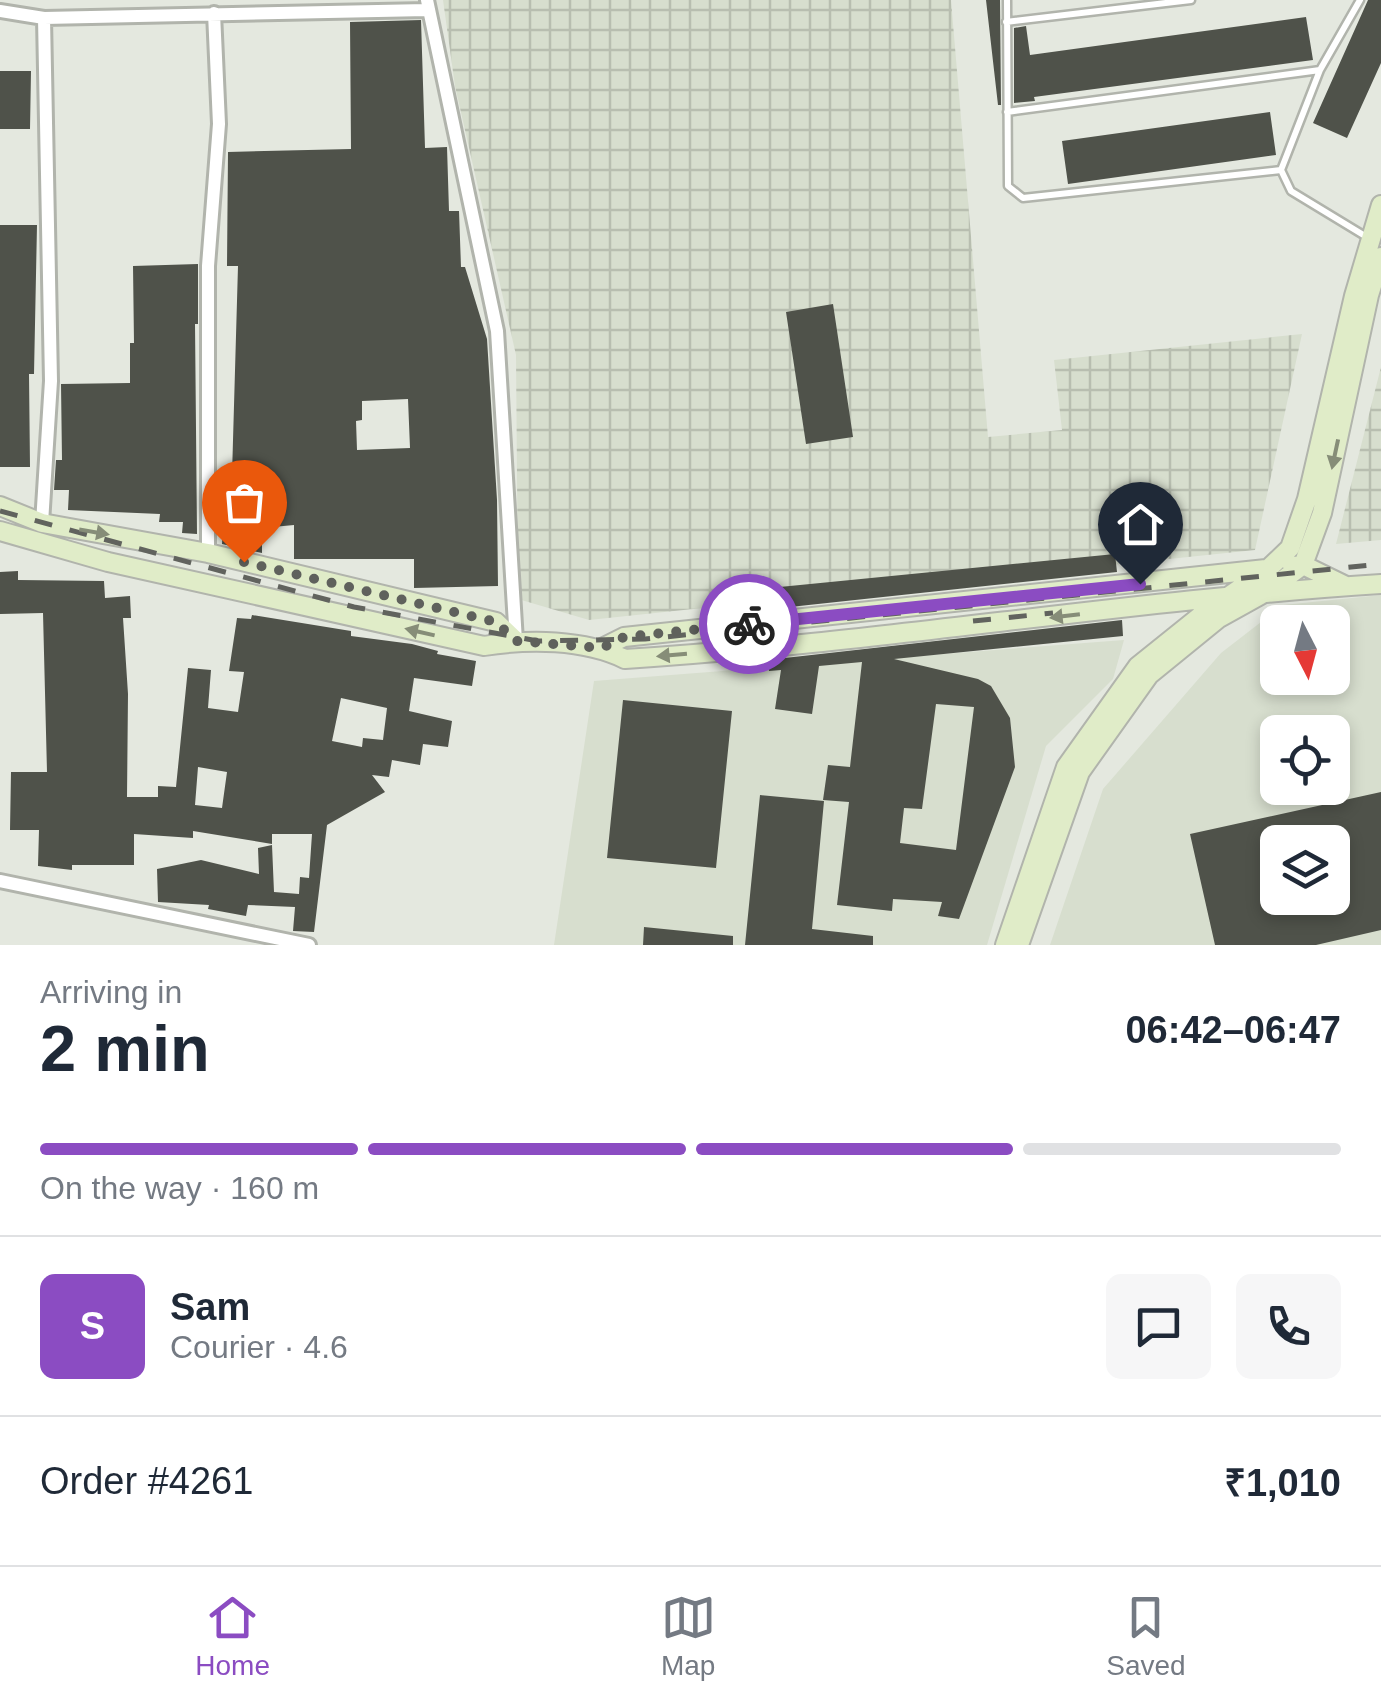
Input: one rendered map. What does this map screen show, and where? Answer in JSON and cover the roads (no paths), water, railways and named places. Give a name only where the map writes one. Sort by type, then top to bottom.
[{"type":"main road","points":[[1019,945],[1080,772],[1148,675],[1219,618],[1268,591],[1303,565],[1370,239],[1381,205]]},
{"type":"main road","points":[[1005,945],[1066,766],[1138,666],[1198,617],[1268,569],[1290,548],[1319,486],[1381,256]]},
{"type":"main road","points":[[0,506],[42,523],[208,554],[496,622],[516,641]]},
{"type":"main road","points":[[0,531],[108,562],[484,646],[516,641],[602,648],[625,659],[949,630],[1268,591],[1381,584]]},
{"type":"main road","points":[[602,648],[624,637],[1303,565],[1346,586]]},
{"type":"street","points":[[0,11],[44,18],[214,12],[281,15],[427,5],[498,331],[516,641]]},
{"type":"street","points":[[208,554],[208,266],[219,124],[214,12]]},
{"type":"street","points":[[42,523],[51,381],[44,18]]},
{"type":"street","points":[[0,881],[309,945]]},
{"type":"lane","points":[[1007,0],[1008,186],[1023,198],[1281,170]]},
{"type":"lane","points":[[1006,22],[1191,0]]},
{"type":"lane","points":[[1360,0],[1320,70],[1281,170],[1292,191],[1370,239]]},
{"type":"lane","points":[[1007,112],[1320,70]]},
{"type":"railway","points":[[0,511],[354,607],[538,641],[645,639],[1381,564]]},
{"type":"railway","points":[[973,621],[1053,613]]}]
